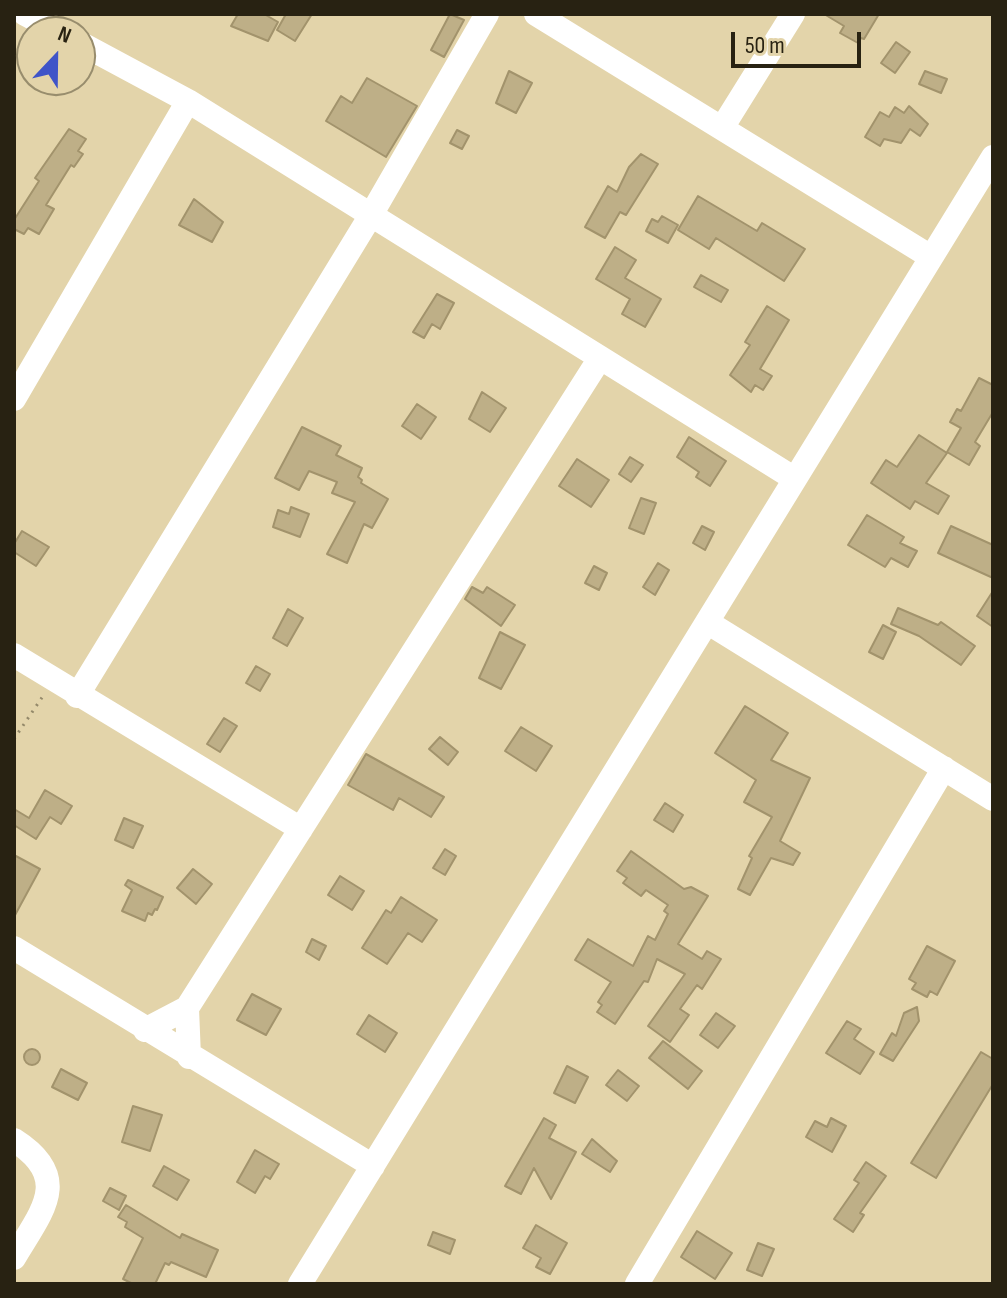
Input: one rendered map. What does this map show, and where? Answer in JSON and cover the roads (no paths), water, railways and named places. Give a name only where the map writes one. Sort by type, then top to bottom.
[{"type":"street","points":[[77,696],[371,215],[487,14]]},
{"type":"street","points":[[536,14],[931,257]]},
{"type":"street","points":[[722,128],[793,14]]},
{"type":"street","points":[[96,52],[188,101],[795,479]]},
{"type":"street","points":[[14,399],[188,101]]},
{"type":"street","points":[[300,1284],[993,157]]},
{"type":"street","points":[[145,1030],[187,1008],[600,358]]},
{"type":"street","points":[[707,622],[993,799]]},
{"type":"street","points":[[14,655],[301,829]]},
{"type":"street","points":[[637,1284],[944,768]]},
{"type":"street","points":[[14,948],[373,1166]]},
{"type":"street","points":[[187,1008],[189,1057]]},
{"type":"street","points":[[14,1140],[26,1148],[45,1172],[49,1197],[14,1258]]}]
